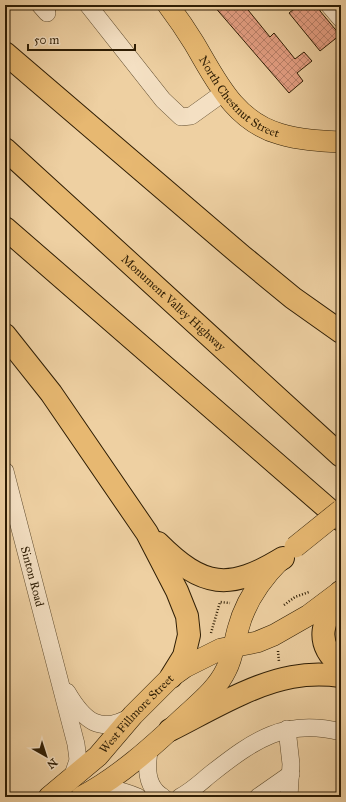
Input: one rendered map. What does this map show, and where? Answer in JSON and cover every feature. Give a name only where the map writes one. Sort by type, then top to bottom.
[{"type":"highway","points":[[5,53],[248,261],[293,298],[341,332]]},
{"type":"highway","name":"Monument Valley Highway","points":[[5,149],[341,456]]},
{"type":"highway","points":[[5,228],[341,520]]},
{"type":"highway","points":[[5,334],[51,393],[147,533],[177,591],[188,620],[189,635],[187,648],[182,661],[172,677]]},
{"type":"highway","points":[[147,533],[182,565],[199,575],[216,580],[236,580],[250,576],[289,553]]},
{"type":"highway","points":[[341,591],[329,613],[322,632],[328,651],[341,666]]},
{"type":"highway","points":[[170,730],[265,684],[302,676],[341,676]]},
{"type":"main road","name":"North Chestnut Street","points":[[168,5],[186,31],[223,93],[248,116],[276,133],[294,138],[341,142]]},
{"type":"main road","points":[[86,794],[150,747],[170,730],[218,682],[228,666],[242,617],[249,600],[265,577],[289,553],[341,510]]},
{"type":"main road","name":"West Fillmore Street","points":[[48,797],[102,751],[133,715],[172,677],[185,667],[212,653],[274,635],[309,615],[341,591]]},
{"type":"street","points":[[88,5],[164,100],[181,117],[191,116],[223,93]]},
{"type":"street","points":[[329,5],[341,19]]},
{"type":"street","name":"Sinton Road","points":[[5,471],[77,752],[77,768],[72,778]]},
{"type":"street","name":"Sinton Road","points":[[60,682],[76,707],[91,721],[102,725],[111,725],[133,715]]},
{"type":"street","points":[[180,797],[251,744],[267,736],[287,729],[310,727],[341,732]]},
{"type":"street","points":[[287,729],[291,774],[290,797]]},
{"type":"street","points":[[150,747],[147,763],[149,777],[154,789],[163,797]]},
{"type":"street","points":[[258,797],[291,774]]},
{"type":"street","points":[[86,794],[103,789],[116,789],[138,797]]},
{"type":"path","points":[[284,605],[291,599],[314,590]]},
{"type":"path","points":[[207,635],[212,632],[215,614],[220,602],[232,603]]},
{"type":"path","points":[[278,649],[279,665]]},
{"type":"building","points":[[213,5],[244,5],[270,37],[274,33],[295,59],[304,52],[312,61],[297,73],[303,81],[289,93]]},
{"type":"building","points":[[299,5],[319,5],[320,11],[340,35],[320,51],[289,13]]}]
